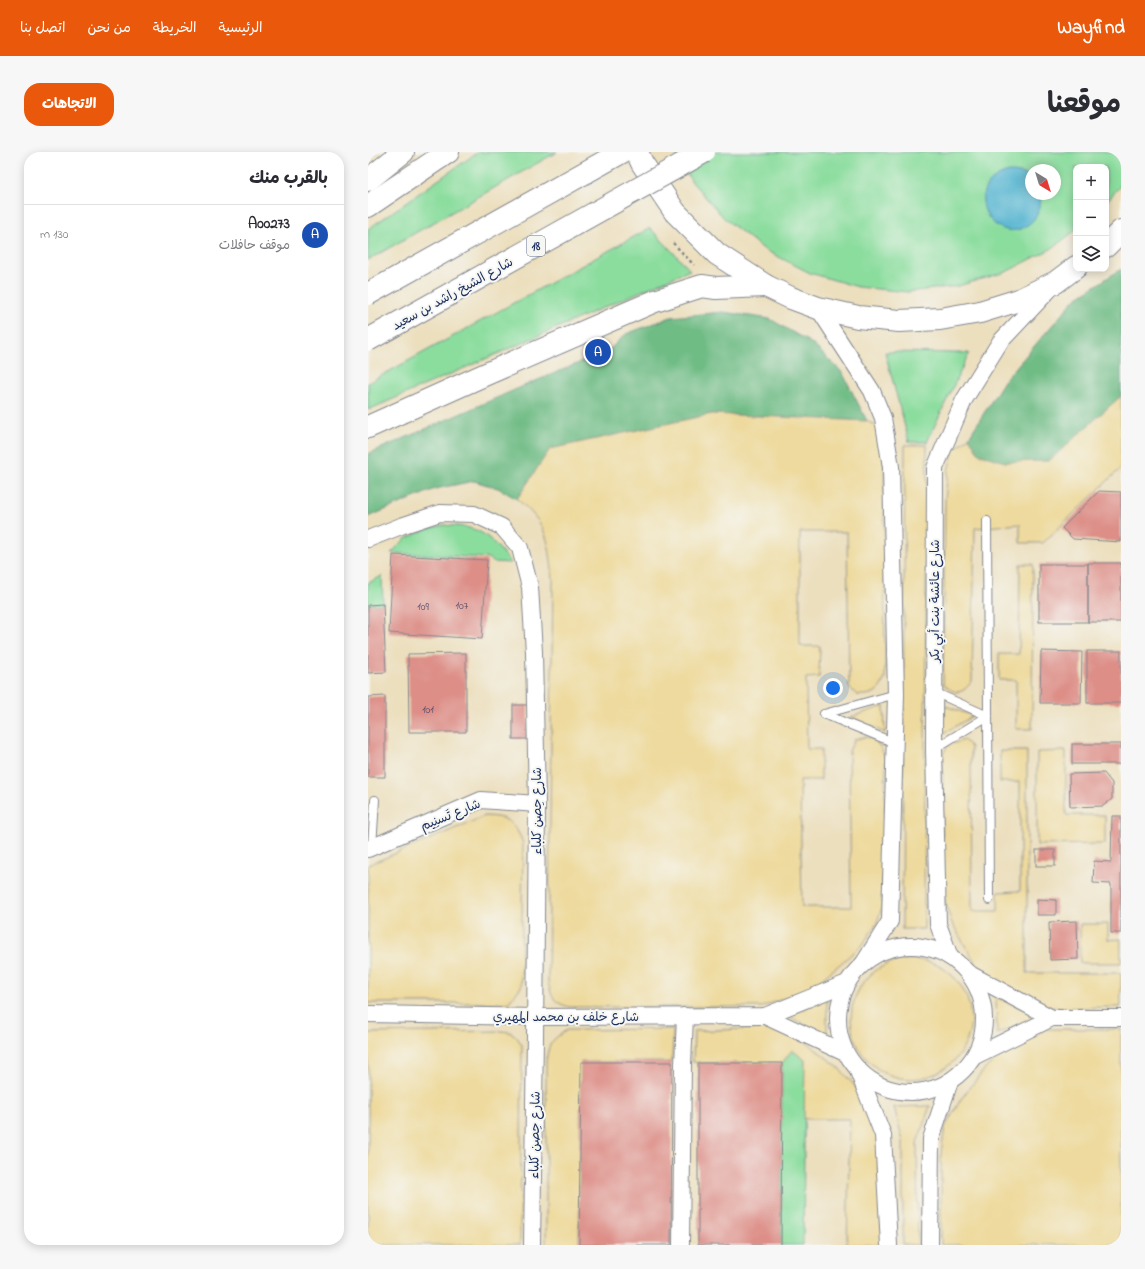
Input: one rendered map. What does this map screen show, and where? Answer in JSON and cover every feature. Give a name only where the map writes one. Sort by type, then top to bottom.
[{"type":"main road","points":[[368,180],[403,152]]},
{"type":"main road","points":[[368,206],[448,152]]},
{"type":"main road","points":[[368,294],[622,152]]},
{"type":"main road","points":[[637,152],[642,163],[675,212],[717,254],[766,286],[818,308],[865,318],[899,321],[940,319],[980,312],[1019,300],[1056,282],[1073,269]]},
{"type":"main road","name":"شارع الشيخ راشد بن سعيد","points":[[368,340],[704,152]]},
{"type":"main road","points":[[368,427],[655,301],[702,286],[716,288],[766,286]]},
{"type":"street","name":"شارع عائشة بنت أبي بكر","points":[[950,957],[938,924],[934,749],[935,468],[964,400],[1000,342],[1056,282]]},
{"type":"street","points":[[818,308],[872,391],[883,418],[891,467],[896,694],[890,922],[863,964],[847,983],[838,1006],[837,1030],[845,1053],[858,1071],[883,1135],[889,1245]]},
{"type":"street","name":"شارع حِصن كلباء","points":[[368,539],[400,526],[440,513],[474,514],[502,527],[520,548],[530,588],[534,652],[537,804],[536,1017],[532,1245]]},
{"type":"street","name":"شارع تَسنِيم","points":[[370,848],[481,800],[537,804]]},
{"type":"street","points":[[863,964],[882,951],[905,946],[928,948],[950,957],[968,973],[1052,1018]]},
{"type":"street","points":[[858,1071],[878,1086],[902,1092],[927,1091],[950,1081],[964,1070],[975,1056],[983,1035],[984,1013],[979,992],[968,973]]},
{"type":"street","name":"شارع خلف بن محمد المهيري","points":[[368,1014],[536,1017],[765,1016],[847,983]]},
{"type":"street","points":[[681,1245],[685,1016]]},
{"type":"street","name":"شارع خلف بن محمد المهيري","points":[[765,1016],[845,1053]]},
{"type":"street","points":[[975,1056],[1052,1018],[1121,1018]]},
{"type":"street","points":[[930,1245],[931,1139],[950,1081]]},
{"type":"lane","points":[[987,521],[989,900]]},
{"type":"lane","points":[[934,692],[988,716]]},
{"type":"lane","points":[[895,743],[824,714],[896,694]]},
{"type":"lane","points":[[934,749],[988,716]]},
{"type":"lane","points":[[370,848],[375,800]]},
{"type":"green space","points":[[478,152],[557,152],[368,260],[368,229]]},
{"type":"green space","points":[[675,152],[1121,152],[1121,185],[1109,199],[1109,164],[1073,164],[1073,232],[1051,249],[1006,272],[958,286],[908,292],[858,287],[810,273],[765,250],[725,219],[692,182]]},
{"type":"green space","points":[[650,228],[690,270],[368,410],[368,383]]},
{"type":"green space","points":[[1121,269],[1121,396],[1049,461],[1005,462],[979,454],[969,437],[1004,381],[1075,299]]},
{"type":"green space","points":[[723,312],[770,319],[811,343],[842,372],[867,421],[712,414],[550,449],[517,499],[498,488],[474,481],[435,489],[368,517],[368,454],[608,351],[626,334],[671,317]]},
{"type":"green space","points":[[885,352],[969,353],[927,442],[909,442]]},
{"type":"green space","points":[[443,525],[467,527],[480,532],[501,550],[511,563],[493,562],[488,558],[391,553],[405,539],[425,530]]},
{"type":"green space","points":[[382,576],[383,604],[368,604],[368,583]]},
{"type":"green space","points":[[792,1050],[805,1060],[803,1245],[781,1245],[782,1063]]},
{"type":"sand","points":[[1121,396],[1121,468],[1043,543],[1020,543],[1020,524],[975,528],[972,681],[962,691],[955,692],[947,688],[943,684],[945,500],[948,471],[953,451],[969,437],[979,454],[1005,462],[1049,461]]},
{"type":"sand","points":[[712,414],[867,421],[880,428],[884,445],[885,677],[878,690],[872,694],[857,695],[849,687],[847,532],[800,532],[800,646],[820,646],[819,677],[806,678],[807,749],[821,749],[821,780],[800,780],[802,907],[851,907],[849,751],[855,739],[864,737],[870,738],[877,742],[886,761],[882,907],[876,925],[863,944],[839,965],[812,987],[762,1007],[569,1007],[554,999],[548,982],[553,579],[551,559],[545,533],[540,523],[534,515],[517,499],[550,449]]},
{"type":"sand","points":[[905,445],[927,445],[924,929],[902,929]]},
{"type":"sand","points":[[1020,564],[1033,564],[1032,729],[1016,729],[1016,680],[999,680],[999,654],[1019,654]]},
{"type":"sand","points":[[943,705],[973,716],[942,734]]},
{"type":"sand","points":[[884,706],[885,733],[851,717]]},
{"type":"sand","points":[[964,740],[971,747],[972,911],[998,911],[998,892],[1020,891],[1020,782],[1000,782],[1000,751],[1027,751],[1027,973],[1121,973],[1121,1007],[1053,1008],[1036,1003],[997,982],[977,965],[964,944],[951,921],[942,891],[943,754],[948,745]]},
{"type":"sand","points":[[1066,751],[1066,815],[1105,815],[1105,844],[1037,845],[1037,752]]},
{"type":"sand","points":[[485,816],[505,819],[513,825],[523,843],[521,987],[508,1003],[368,1003],[368,865]]},
{"type":"sand","points":[[1080,924],[1108,924],[1108,940],[1121,939],[1121,963],[1080,963]]},
{"type":"sand","points":[[911,959],[934,963],[954,976],[967,996],[971,1019],[967,1042],[954,1062],[934,1075],[911,1079],[888,1075],[868,1062],[855,1042],[851,1019],[855,996],[868,976],[888,963]]},
{"type":"sand","points":[[996,997],[1038,1016],[997,1034]]},
{"type":"sand","points":[[827,998],[827,1036],[788,1016]]},
{"type":"sand","points":[[768,1028],[786,1032],[802,1039],[836,1065],[854,1085],[869,1108],[878,1129],[882,1245],[847,1245],[850,1119],[804,1119],[805,1060],[792,1050],[782,1063],[693,1062],[694,1031]]},
{"type":"sand","points":[[673,1029],[672,1062],[581,1062],[579,1245],[546,1245],[546,1063],[551,1043],[567,1030]]},
{"type":"sand","points":[[1046,1029],[1121,1029],[1121,1245],[941,1245],[941,1152],[945,1127],[961,1099],[984,1070],[1004,1051]]},
{"type":"sand","points":[[501,1031],[514,1034],[522,1045],[520,1245],[368,1245],[368,1033]]},
{"type":"sand","points":[[930,1106],[917,1143],[918,1245],[903,1245],[903,1141],[894,1107]]},
{"type":"water","points":[[1009,172],[1025,175],[1025,200],[1041,200],[1041,203],[1035,218],[1029,224],[1016,230],[1004,229],[993,223],[986,213],[983,201],[985,189],[993,179]]},
{"type":"building","points":[[1099,491],[1121,492],[1121,542],[1073,539],[1062,528]]},
{"type":"building","points":[[393,555],[487,560],[482,639],[389,633]]},
{"type":"building","points":[[1088,563],[1121,563],[1121,622],[1088,622]]},
{"type":"building","points":[[1039,564],[1088,564],[1088,622],[1039,622]]},
{"type":"building","points":[[383,604],[386,672],[368,673],[368,605]]},
{"type":"building","points":[[1041,651],[1082,652],[1081,703],[1040,703]]},
{"type":"building","points":[[1087,651],[1121,651],[1121,703],[1087,703]]},
{"type":"building","points":[[466,653],[466,732],[409,732],[408,654]]},
{"type":"building","points":[[385,696],[385,777],[368,777],[368,697]]},
{"type":"building","points":[[513,705],[528,705],[528,739],[513,739]]},
{"type":"building","points":[[1072,744],[1121,744],[1121,764],[1072,764]]},
{"type":"building","points":[[1104,773],[1112,783],[1112,799],[1103,806],[1070,807],[1069,774]]},
{"type":"building","points":[[1112,816],[1121,816],[1121,933],[1111,933],[1111,884],[1093,883],[1094,861],[1111,862]]},
{"type":"building","points":[[1036,850],[1055,850],[1055,866],[1036,866]]},
{"type":"building","points":[[1037,899],[1056,900],[1056,915],[1037,915]]},
{"type":"building","points":[[1077,921],[1078,959],[1050,960],[1049,922]]},
{"type":"building","points":[[581,1062],[672,1062],[671,1245],[579,1245]]},
{"type":"building","points":[[698,1063],[782,1063],[781,1245],[698,1245]]},
{"type":"place","name":"A00273","points":[[598,352]]}]
